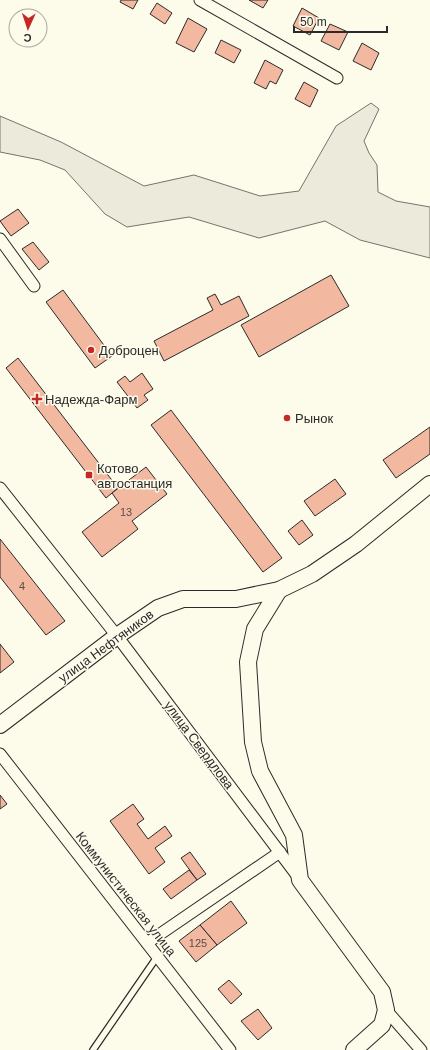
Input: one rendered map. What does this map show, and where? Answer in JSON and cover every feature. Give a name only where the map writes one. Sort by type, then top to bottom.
[{"type":"street","points":[[200,0],[338,78]]},
{"type":"street","points":[[0,239],[34,286]]},
{"type":"street","name":"улица Нефтяников","points":[[0,725],[118,636],[158,608],[183,599],[236,599],[279,590],[312,574],[356,544],[430,484]]},
{"type":"street","name":"улица Свердлова","points":[[0,488],[118,636],[280,852],[382,992],[386,1010],[382,1026],[354,1050]]},
{"type":"street","points":[[279,590],[255,628],[248,662],[252,742],[260,771],[294,835],[300,880]]},
{"type":"street","name":"Коммунистическая улица","points":[[0,754],[230,1050]]},
{"type":"street","points":[[147,943],[280,852]]},
{"type":"street","name":"улица Свердлова","points":[[386,1010],[420,1050]]},
{"type":"lane","points":[[93,1050],[157,957]]},
{"type":"shaded area","points":[[371,103],[379,109],[364,141],[369,153],[377,165],[378,192],[396,201],[430,207],[430,258],[360,240],[325,221],[259,238],[189,217],[127,227],[105,214],[65,170],[40,160],[0,152],[0,116],[61,142],[144,186],[194,175],[260,196],[299,191],[336,126]]},
{"type":"building","points":[[121,0],[138,0],[133,9],[120,2]]},
{"type":"building","points":[[249,0],[268,0],[263,8]]},
{"type":"building","points":[[157,3],[172,13],[165,24],[150,14]]},
{"type":"building","points":[[302,8],[319,18],[310,35],[293,26]]},
{"type":"building","points":[[188,18],[207,29],[194,52],[176,43]]},
{"type":"building","points":[[330,24],[348,32],[339,50],[321,41]]},
{"type":"building","points":[[221,40],[241,50],[234,63],[215,53]]},
{"type":"building","points":[[362,43],[379,53],[371,70],[353,61]]},
{"type":"building","points":[[265,60],[283,70],[276,84],[270,81],[266,89],[254,83]]},
{"type":"building","points":[[304,82],[318,90],[310,107],[295,99]]},
{"type":"building","points":[[18,209],[29,223],[11,236],[0,221]]},
{"type":"building","points":[[33,242],[49,262],[39,270],[22,249]]},
{"type":"building","points":[[331,275],[349,306],[259,357],[241,325]]},
{"type":"building","points":[[63,290],[112,356],[95,368],[46,302]]},
{"type":"building","points":[[215,294],[221,305],[239,296],[249,316],[164,361],[154,341],[213,310],[207,298]]},
{"type":"building","points":[[18,358],[118,488],[106,498],[6,368]]},
{"type":"building","points":[[142,373],[153,389],[144,395],[148,400],[137,408],[117,382],[125,376],[130,382]]},
{"type":"building","points":[[171,410],[282,558],[263,572],[151,425]]},
{"type":"building","points":[[430,427],[430,454],[396,478],[383,460]]},
{"type":"building","points":[[146,467],[167,494],[132,521],[138,529],[102,557],[82,532],[119,503],[112,493]]},
{"type":"building","points":[[335,479],[346,494],[315,516],[304,501]]},
{"type":"building","points":[[302,520],[313,535],[299,545],[288,531]]},
{"type":"building","points":[[0,539],[65,621],[46,635],[0,577]]},
{"type":"building","points":[[0,644],[14,662],[0,673]]},
{"type":"building","points":[[0,795],[7,804],[0,809]]},
{"type":"building","points":[[133,804],[144,819],[137,824],[148,839],[165,826],[172,836],[155,848],[165,862],[149,874],[110,821]]},
{"type":"building","points":[[190,852],[206,874],[197,880],[181,858]]},
{"type":"building","points":[[189,870],[197,880],[171,899],[163,889]]},
{"type":"building","points":[[231,901],[247,923],[217,945],[200,925]]},
{"type":"building","points":[[200,925],[217,945],[196,962],[179,941]]},
{"type":"building","points":[[229,980],[242,994],[231,1004],[218,989]]},
{"type":"building","points":[[258,1009],[272,1028],[258,1040],[241,1021]]},
{"type":"place","name":"Доброцен","points":[[91,350]]},
{"type":"place","name":"Надежда-Фарм","points":[[37,399]]},
{"type":"place","name":"Рынок","points":[[287,418]]},
{"type":"place","name":"Котово автостанция","points":[[89,475]]}]
